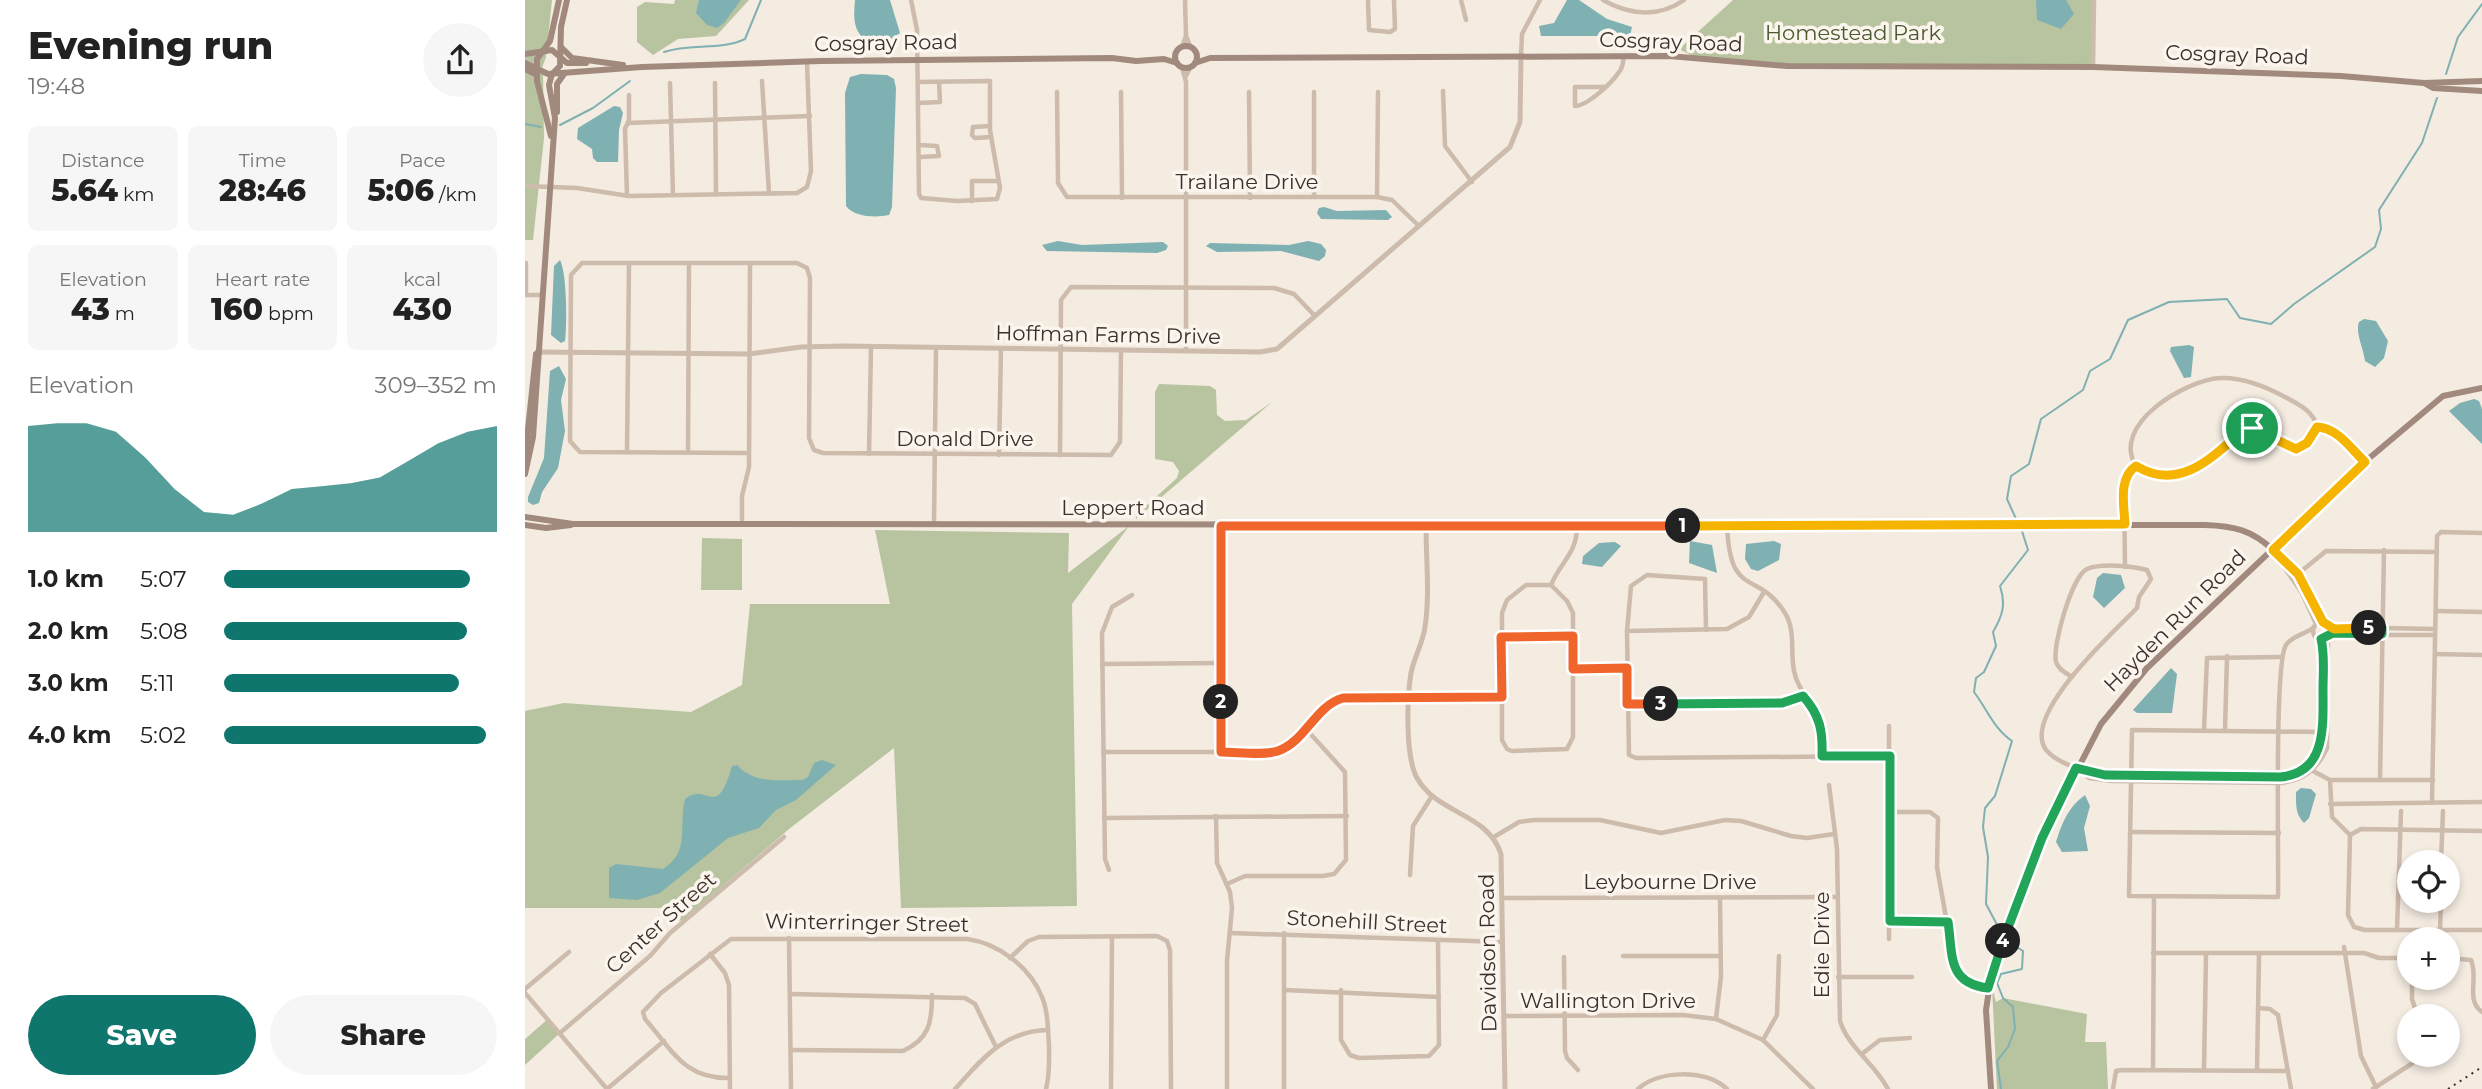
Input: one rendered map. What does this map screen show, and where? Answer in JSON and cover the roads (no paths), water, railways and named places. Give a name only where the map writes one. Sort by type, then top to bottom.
[{"type":"main road","points":[[552,148],[537,59],[550,41],[559,0]]},
{"type":"main road","points":[[555,118],[549,90],[552,74],[558,69],[567,0]]},
{"type":"main road","name":"Cosgray Road","points":[[560,42],[562,50],[569,56],[594,63]]},
{"type":"main road","points":[[1179,49],[1179,65]]},
{"type":"main road","name":"Cosgray Road","points":[[1131,59],[1179,49],[1193,50],[1210,58]]},
{"type":"main road","points":[[525,54],[544,50]]},
{"type":"main road","name":"Cosgray Road","points":[[544,50],[555,52],[567,63],[642,67]]},
{"type":"main road","points":[[1193,50],[1193,64]]},
{"type":"main road","name":"Cosgray Road","points":[[525,69],[564,74],[642,67],[917,59],[1164,59],[1179,65],[1193,64],[1210,58],[1624,55],[1699,56],[1787,66],[2093,67],[2341,76],[2424,83],[2482,81]]},
{"type":"main road","name":"Cosgray Road","points":[[525,63],[537,71]]},
{"type":"main road","points":[[525,457],[542,295],[557,84],[564,74]]},
{"type":"main road","name":"Cosgray Road","points":[[2424,83],[2433,88],[2482,91]]},
{"type":"main road","name":"Hayden Run Road","points":[[1991,1089],[1986,1010],[1988,988],[2042,838],[2101,724],[2136,680],[2365,462],[2443,396],[2482,387]]},
{"type":"main road","points":[[525,474],[532,448],[530,403]]},
{"type":"main road","name":"Leppert Road","points":[[525,517],[573,524],[2125,524],[2239,527],[2255,534],[2273,550]]},
{"type":"main road","name":"Leppert Road","points":[[525,525],[547,528],[573,524]]},
{"type":"street","points":[[911,0],[915,11],[917,59],[918,82],[919,103],[919,194],[925,200],[997,199],[1000,193],[991,126],[991,81],[918,82]]},
{"type":"street","points":[[1185,0],[1186,36],[1193,50]]},
{"type":"street","points":[[1368,0],[1368,26],[1373,32],[1390,32],[1395,29],[1394,0]]},
{"type":"street","points":[[1461,0],[1466,20]]},
{"type":"street","points":[[1521,56],[1522,34],[1540,0]]},
{"type":"street","points":[[1603,0],[1646,13],[1662,12],[1684,0]]},
{"type":"street","points":[[2093,67],[2094,0]]},
{"type":"street","points":[[1179,49],[1186,36]]},
{"type":"street","points":[[1604,87],[1575,87],[1575,106],[1581,106],[1604,87],[1622,69],[1624,55]]},
{"type":"street","name":"Hoffman Farms Drive","points":[[537,352],[749,354],[810,347],[1260,352],[1277,349],[1501,158],[1517,135],[1521,108],[1521,56]]},
{"type":"street","points":[[525,186],[627,196],[797,193],[807,187],[811,171],[807,62]]},
{"type":"street","points":[[1185,76],[1193,64]]},
{"type":"street","points":[[1179,65],[1185,76],[1186,351]]},
{"type":"street","points":[[762,80],[769,193]]},
{"type":"street","points":[[919,103],[940,102],[939,82]]},
{"type":"street","points":[[670,83],[673,195]]},
{"type":"street","points":[[715,83],[716,194]]},
{"type":"street","points":[[1443,91],[1445,146],[1472,183]]},
{"type":"street","name":"Trailane Drive","points":[[1057,92],[1058,183],[1062,194],[1072,198],[1377,197]]},
{"type":"street","points":[[1121,92],[1122,198]]},
{"type":"street","points":[[1249,92],[1250,198]]},
{"type":"street","points":[[1314,92],[1314,197]]},
{"type":"street","points":[[1378,92],[1377,197],[1392,200],[1420,228]]},
{"type":"street","points":[[627,196],[625,130],[628,123],[629,95]]},
{"type":"street","points":[[628,123],[810,116]]},
{"type":"street","points":[[991,126],[973,127],[972,135],[975,138],[992,137]]},
{"type":"street","points":[[919,145],[937,146],[939,156],[919,157]]},
{"type":"street","points":[[972,201],[972,181],[998,181]]},
{"type":"street","points":[[526,263],[526,295],[542,295]]},
{"type":"street","points":[[748,453],[580,452],[573,447],[570,441],[570,354],[571,275],[575,267],[582,263],[797,263],[807,268],[810,278],[810,347]]},
{"type":"street","points":[[627,452],[629,263]]},
{"type":"street","points":[[688,452],[689,263]]},
{"type":"street","points":[[742,524],[748,453],[750,264]]},
{"type":"street","points":[[1060,455],[1061,300],[1066,290],[1076,286],[1283,290],[1294,294],[1316,317]]},
{"type":"street","name":"Donald Drive","points":[[810,347],[809,438],[814,450],[823,453],[935,455],[1105,456],[1115,452],[1120,442],[1121,350]]},
{"type":"street","points":[[869,454],[871,347]]},
{"type":"street","points":[[934,524],[936,349]]},
{"type":"street","points":[[999,455],[1000,349]]},
{"type":"street","points":[[2317,427],[2307,443],[2296,449],[2257,428],[2247,429],[2207,463],[2185,473],[2157,476],[2136,466],[2130,453],[2130,441],[2148,416],[2185,386],[2211,379],[2236,379],[2267,388],[2311,413],[2317,427],[2337,434],[2365,462]]},
{"type":"street","points":[[2125,567],[2124,482],[2130,470],[2136,466]]},
{"type":"street","points":[[1221,526],[1221,752]]},
{"type":"street","points":[[1426,526],[1426,625],[1411,673],[1409,697],[1411,760],[1416,776],[1432,796],[1475,819],[1494,837],[1520,822],[1534,820],[1600,820],[1661,833],[1725,820],[1741,821],[1791,836],[1807,838],[1834,834]]},
{"type":"street","points":[[1551,586],[1557,571],[1577,543],[1577,526]]},
{"type":"street","points":[[1727,526],[1729,560],[1735,571],[1742,580],[1780,604],[1789,618],[1792,660],[1803,696],[1821,724],[1822,756]]},
{"type":"street","points":[[2432,802],[2438,533],[2482,533]]},
{"type":"street","points":[[2273,550],[2298,574],[2323,622],[2330,627],[2435,632]]},
{"type":"street","points":[[2273,550],[2302,593],[2312,630],[2321,639],[2324,658],[2323,732],[2321,747],[2310,769]]},
{"type":"street","points":[[2380,780],[2384,550]]},
{"type":"street","points":[[2298,574],[2326,551],[2437,552]]},
{"type":"street","points":[[2072,677],[2058,665],[2056,656],[2066,606],[2074,584],[2089,568],[2125,567],[2147,570],[2150,582],[2139,597],[2137,608],[2072,677],[2047,713],[2042,736],[2049,753],[2093,779],[2296,780],[2323,755],[2328,740],[2330,627]]},
{"type":"street","points":[[1706,630],[1705,579],[1647,576],[1630,586],[1627,631],[1629,755],[1636,758],[1890,756]]},
{"type":"street","points":[[1526,585],[1551,586],[1567,601],[1573,613],[1573,636],[1571,747],[1562,750],[1507,749],[1502,740],[1502,613],[1515,591],[1526,585]]},
{"type":"street","points":[[1627,631],[1727,629],[1749,617],[1764,592]]},
{"type":"street","points":[[1109,870],[1105,859],[1104,818],[1104,619],[1117,602],[1132,596]]},
{"type":"street","points":[[2436,611],[2482,612]]},
{"type":"street","points":[[2323,622],[2293,638],[2281,657],[2280,730],[2280,780],[2278,897],[2129,896],[2132,730],[2280,730],[2323,732]]},
{"type":"street","points":[[2321,639],[2382,631]]},
{"type":"street","points":[[1501,637],[1573,636]]},
{"type":"street","points":[[2435,654],[2482,655]]},
{"type":"street","points":[[2225,730],[2227,656]]},
{"type":"street","points":[[2204,730],[2207,658],[2281,657]]},
{"type":"street","points":[[1102,664],[1221,663]]},
{"type":"street","points":[[1573,669],[1627,668]]},
{"type":"street","points":[[1627,704],[1782,703],[1803,696]]},
{"type":"street","points":[[1103,752],[1280,750],[1306,729],[1324,709],[1338,700],[1502,697]]},
{"type":"street","points":[[1889,726],[1889,939]]},
{"type":"street","points":[[1227,884],[1245,876],[1323,876],[1343,867],[1347,852],[1345,772],[1306,729]]},
{"type":"street","points":[[2310,769],[2330,780],[2433,780]]},
{"type":"street","points":[[2330,780],[2332,817],[2350,835],[2348,915],[2352,925],[2365,930],[2397,930]]},
{"type":"street","name":"Edie Drive","points":[[1829,785],[1834,834],[1842,1029],[1888,1089]]},
{"type":"street","points":[[1410,876],[1413,826],[1432,796]]},
{"type":"street","points":[[2330,804],[2427,805],[2432,802],[2482,802]]},
{"type":"street","points":[[2397,927],[2401,811]]},
{"type":"street","points":[[2441,850],[2443,811]]},
{"type":"street","points":[[1891,812],[1930,812],[1938,818],[1937,866],[1958,976],[1966,984],[1988,988]]},
{"type":"street","points":[[1216,816],[1217,863],[1227,884],[1233,908],[1227,961],[1227,1089]]},
{"type":"street","points":[[1104,818],[1347,816]]},
{"type":"street","points":[[2350,835],[2361,830],[2482,831]]},
{"type":"street","points":[[2130,832],[2279,833]]},
{"type":"street","name":"Center Street","points":[[560,1034],[650,956],[670,933],[784,837]]},
{"type":"street","name":"Davidson Road","points":[[1494,837],[1503,860],[1505,1089]]},
{"type":"street","points":[[2153,1070],[2154,896]]},
{"type":"street","name":"Leybourne Drive","points":[[1503,898],[1837,897]]},
{"type":"street","points":[[1716,1018],[1720,898]]},
{"type":"street","points":[[1890,921],[1948,922]]},
{"type":"street","points":[[2460,931],[2482,930]]},
{"type":"street","name":"Stonehill Street","points":[[1230,933],[1503,942]]},
{"type":"street","points":[[1284,933],[1284,1089]]},
{"type":"street","points":[[1111,1089],[1112,936]]},
{"type":"street","points":[[1010,958],[1028,942],[1039,937],[1157,936],[1167,941],[1170,950],[1171,1089]]},
{"type":"street","points":[[789,937],[791,1089]]},
{"type":"street","name":"Winterringer Street","points":[[664,1041],[643,1012],[648,1004],[731,939],[789,937],[984,941],[1010,958],[1042,995],[1048,1030],[1050,1069],[1046,1089]]},
{"type":"street","points":[[1341,990],[1342,1045],[1350,1055],[1359,1058],[1425,1057],[1433,1053],[1439,1045],[1438,941]]},
{"type":"street","points":[[2153,953],[2259,955],[2345,950],[2397,956]]},
{"type":"street","points":[[2345,950],[2361,1056],[2374,1088],[2406,1067]]},
{"type":"street","points":[[569,952],[525,991],[607,1089],[664,1041],[691,1071],[710,1079],[730,1078]]},
{"type":"street","points":[[711,954],[725,973],[729,985],[730,1089]]},
{"type":"street","points":[[2204,1070],[2206,954]]},
{"type":"street","points":[[2257,1070],[2259,955]]},
{"type":"street","points":[[1623,956],[1720,956]]},
{"type":"street","points":[[1763,1040],[1777,1015],[1779,956]]},
{"type":"street","points":[[1564,957],[1567,1058],[1578,1070]]},
{"type":"street","points":[[2460,959],[2471,960],[2475,970],[2473,997],[2475,1006],[2482,1012]]},
{"type":"street","points":[[1838,977],[1912,977]]},
{"type":"street","points":[[1284,990],[1341,990],[1396,998],[1439,997]]},
{"type":"street","points":[[790,994],[957,996],[975,1004],[995,1045]]},
{"type":"street","points":[[791,1050],[903,1051],[916,1046],[926,1035],[932,1021],[932,995]]},
{"type":"street","points":[[2258,1008],[2270,1009],[2278,1015],[2291,1089]]},
{"type":"street","name":"Wallington Drive","points":[[1504,1016],[1683,1015],[1716,1018],[1763,1040],[1813,1089]]},
{"type":"street","points":[[955,1089],[995,1045],[1013,1035],[1048,1030]]},
{"type":"street","points":[[1863,1053],[1880,1040],[1910,1038]]},
{"type":"street","points":[[2113,1089],[2116,1071],[2288,1071]]},
{"type":"street","points":[[1638,1089],[1655,1077],[1683,1076],[1707,1078],[1727,1089]]},
{"type":"water","points":[[699,0],[741,0],[717,28],[707,25],[696,13]]},
{"type":"water","points":[[855,0],[890,0],[900,33],[888,41],[865,40],[856,26]]},
{"type":"water","points":[[1567,0],[1579,0],[1607,19],[1632,27],[1630,36],[1541,36],[1539,26],[1554,23]]},
{"type":"water","points":[[2036,0],[2066,0],[2074,14],[2061,29],[2037,20]]},
{"type":"water","points":[[861,74],[887,75],[894,79],[896,88],[892,207],[889,215],[866,216],[846,206],[845,93],[850,77]]},
{"type":"water","points":[[614,106],[620,107],[623,113],[619,130],[618,162],[597,162],[593,158],[592,149],[577,139],[578,128]]},
{"type":"water","points":[[1319,208],[1337,211],[1386,210],[1392,217],[1388,220],[1321,219],[1317,213]]},
{"type":"water","points":[[1058,241],[1082,245],[1163,242],[1168,246],[1166,250],[1157,253],[1047,251],[1042,245]]},
{"type":"water","points":[[1308,241],[1321,244],[1326,250],[1325,256],[1319,261],[1281,251],[1217,252],[1206,246],[1210,243],[1289,245]]},
{"type":"water","points":[[560,260],[564,276],[566,312],[565,341],[561,343],[551,335],[554,266]]},
{"type":"water","points":[[2364,319],[2376,321],[2388,341],[2384,358],[2375,367],[2365,361],[2359,336],[2359,322]]},
{"type":"water","points":[[2171,347],[2194,347],[2191,377],[2184,378],[2170,351]]},
{"type":"water","points":[[559,366],[566,379],[561,400],[565,431],[558,468],[542,492],[539,503],[533,505],[528,502],[528,497],[544,458],[550,371]]},
{"type":"water","points":[[2474,399],[2479,401],[2482,409],[2482,444],[2449,411],[2460,403]]},
{"type":"water","points":[[1690,541],[1712,545],[1717,573],[1689,563]]},
{"type":"water","points":[[1774,541],[1781,544],[1779,560],[1758,571],[1751,569],[1745,559],[1746,544]]},
{"type":"water","points":[[1615,542],[1621,546],[1602,567],[1582,564],[1583,556],[1599,543]]},
{"type":"water","points":[[2103,573],[2121,575],[2125,588],[2104,608],[2093,597],[2097,578]]},
{"type":"water","points":[[2171,668],[2177,674],[2172,713],[2137,713],[2133,710]]},
{"type":"water","points":[[822,760],[836,765],[796,800],[776,810],[759,828],[728,838],[660,893],[637,900],[609,898],[609,868],[616,864],[663,869],[672,862],[682,838],[685,799],[700,794],[716,796],[726,783],[732,766],[737,765],[759,778],[802,780],[808,777],[814,763]]},
{"type":"water","points":[[2301,788],[2311,789],[2316,794],[2309,818],[2304,823],[2296,804],[2296,792]]},
{"type":"water","points":[[2085,795],[2090,806],[2084,828],[2088,851],[2062,852],[2056,842],[2061,828],[2070,810]]},
{"type":"waterway","points":[[664,52],[726,45],[745,39],[761,0]]},
{"type":"waterway","points":[[2446,74],[2458,37],[2482,4]]},
{"type":"waterway","points":[[560,125],[593,108],[630,81]]},
{"type":"waterway","points":[[2017,521],[2007,499],[2011,476],[2029,464],[2041,419],[2083,390],[2090,371],[2110,359],[2128,320],[2169,302],[2227,299],[2240,318],[2271,324],[2294,304],[2375,247],[2381,229],[2379,210],[2422,143],[2437,98]]},
{"type":"waterway","points":[[525,124],[541,127]]},
{"type":"waterway","points":[[2002,934],[1986,904],[1988,857],[1983,827],[1985,808],[1995,796],[2012,741],[1995,725],[1974,692],[1976,678],[1984,672],[1996,646],[1993,632],[2003,604],[2000,586],[2028,550],[2021,528]]},
{"type":"waterway","points":[[2001,1089],[1997,1061],[2008,1047],[2015,1029],[2013,1007],[2003,998],[1997,983],[2001,974],[2022,969],[2023,951],[2007,941]]},
{"type":"railway","points":[[2448,1089],[2482,1067]]},
{"type":"park label","name":"Homestead Park","points":[[1853,33]]}]
